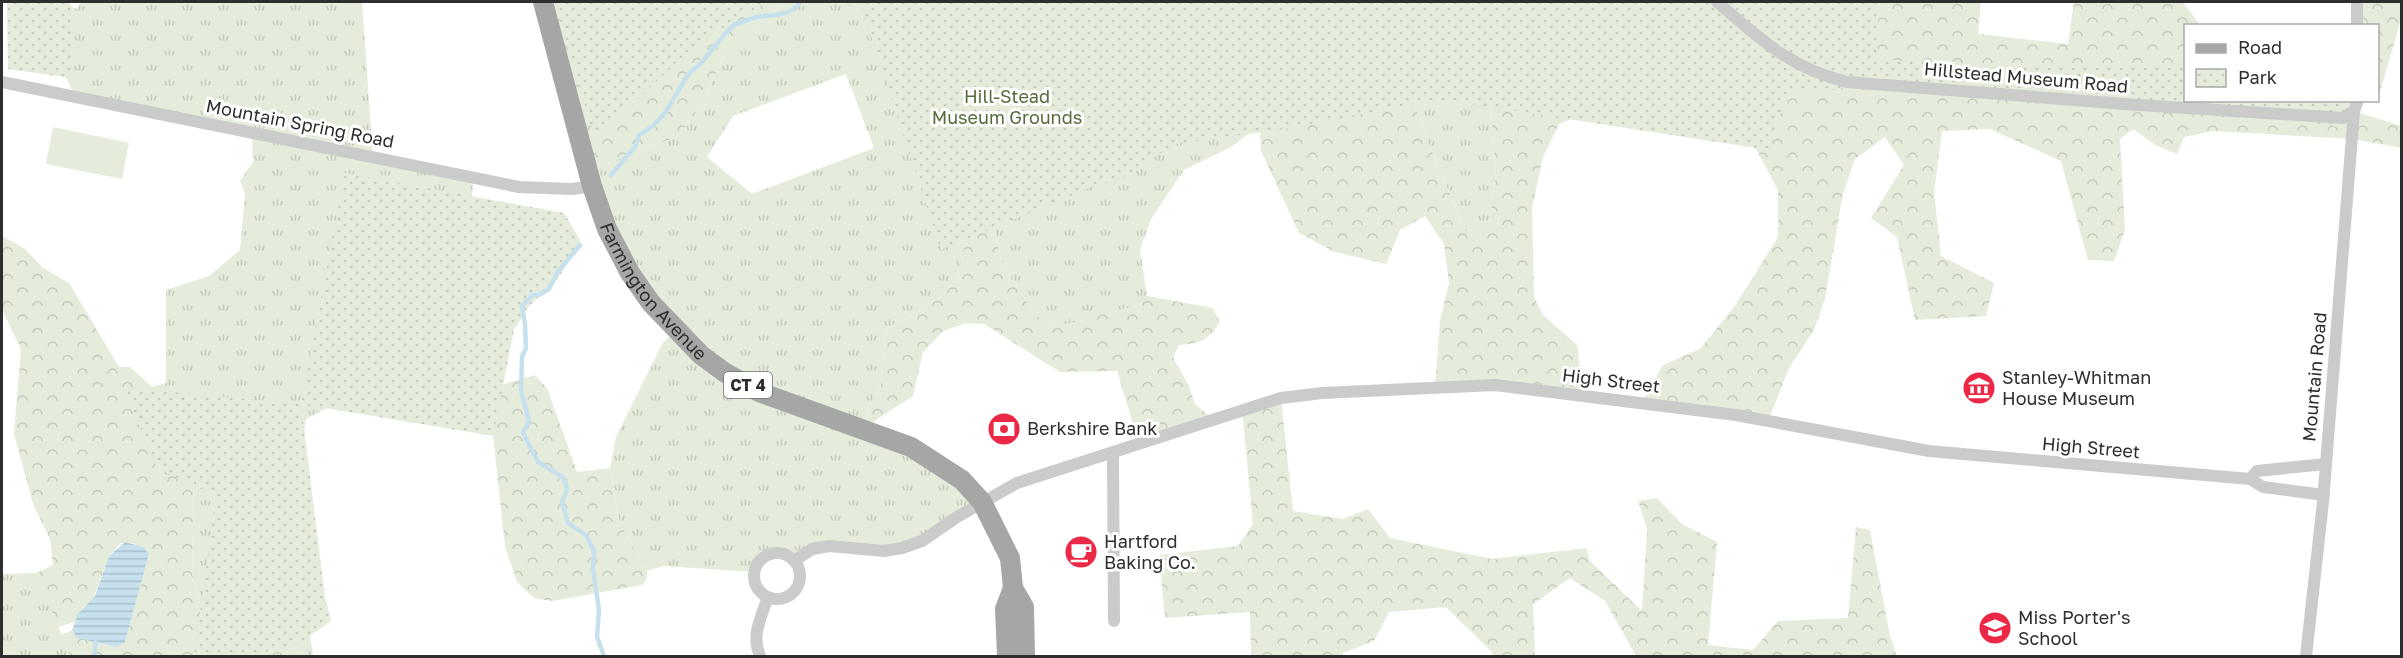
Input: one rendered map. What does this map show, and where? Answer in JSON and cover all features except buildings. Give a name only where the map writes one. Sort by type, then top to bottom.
[{"type":"main road","name":"Farmington Avenue","points":[[543,2],[592,186],[607,229],[630,273],[651,303],[701,356],[759,392],[910,447],[962,480],[982,502],[1010,558],[1013,588],[1024,607],[1025,657]]},
{"type":"main road","name":"Farmington Avenue","points":[[1006,657],[1005,609],[1013,588]]},
{"type":"street","name":"Hillstead Museum Road","points":[[1717,2],[1776,52],[1813,71],[1847,82],[2133,105],[2343,118],[2356,106]]},
{"type":"street","points":[[2357,2],[2357,24]]},
{"type":"street","name":"Mountain Spring Road","points":[[2,81],[519,187],[572,189],[592,186]]},
{"type":"street","name":"Mountain Road","points":[[2306,657],[2324,495],[2356,106]]},
{"type":"street","name":"High Street","points":[[794,561],[812,549],[829,546],[884,551],[903,548],[922,541],[982,502],[1017,483],[1281,398],[1322,393],[1495,385],[1736,415],[1929,451],[2250,479],[2263,487],[2324,495]]},
{"type":"street","points":[[1113,453],[1114,621]]},
{"type":"street","name":"High Street","points":[[2250,479],[2257,471],[2326,464]]},
{"type":"street","points":[[782,553],[794,561],[800,575],[796,590],[783,598],[768,597],[761,593],[754,580],[757,564],[767,555],[782,553]]},
{"type":"street","points":[[760,657],[756,648],[756,637],[768,597]]},
{"type":"green space","points":[[7,2],[70,2],[71,78],[8,69]]},
{"type":"green space","points":[[81,2],[362,2],[373,157],[474,177],[452,368],[323,410],[306,419],[300,455],[202,610],[192,578],[194,477],[161,475],[151,450],[152,387],[166,383],[166,290],[209,276],[240,250],[245,194],[240,181],[253,162],[252,133],[76,97],[66,78],[66,37],[70,6],[77,9]]},
{"type":"green space","points":[[543,2],[785,2],[725,53],[703,103],[678,137],[644,148],[589,172]]},
{"type":"green space","points":[[555,2],[767,2],[689,50],[609,127],[594,136]]},
{"type":"green space","points":[[785,2],[839,2],[850,5],[878,31],[951,197],[965,243],[957,281],[938,299],[912,316],[886,328],[881,383],[862,429],[911,447],[982,502],[902,548],[829,546],[794,561],[782,555],[771,554],[761,560],[754,572],[663,566],[647,571],[619,522],[610,468],[616,437],[662,344],[676,331],[651,303],[589,172],[644,148],[678,137],[703,103],[725,53]],"holes":[[[846,74],[874,148],[752,194],[707,157],[733,116]]]},
{"type":"green space","points":[[839,2],[929,2],[988,198],[1002,264],[1036,316],[1057,327],[1142,304],[1147,296],[1213,308],[1220,322],[1216,328],[1203,340],[1179,345],[1173,357],[1188,384],[1195,404],[1213,419],[1139,444],[1117,371],[1060,372],[984,324],[966,323],[943,331],[923,352],[913,396],[862,429],[881,383],[886,328],[912,316],[938,299],[957,281],[965,243],[951,197],[878,31],[850,5]]},
{"type":"green space","name":"Hill-Stead Museum Grounds","points":[[860,2],[1878,2],[1878,59],[1964,66],[2109,65],[2184,68],[2184,102],[2344,102],[2343,129],[2330,125],[2093,93],[1907,91],[1856,87],[1787,93],[1769,150],[1444,100],[1423,102],[1278,130],[1180,143],[1122,178],[1089,188],[941,250]]},
{"type":"green space","points":[[1351,2],[1260,125],[1231,147],[1184,170],[1151,219],[1140,249],[1147,296],[1143,304],[1057,327],[1036,316],[1002,264],[988,198]]},
{"type":"green space","points":[[1668,2],[1981,2],[1978,34],[2068,44],[2074,2],[2183,2],[2199,24],[2184,24],[2184,102],[2358,102],[2354,111],[2401,126],[2402,148],[2352,139],[2213,131],[2184,137],[2177,154],[2155,145],[2133,129],[2120,139],[2125,230],[2114,261],[2088,260],[2061,161],[1990,129],[1942,131],[1934,192],[1941,256],[1994,283],[1986,316],[1915,320],[1897,237],[1871,218],[1904,165],[1885,137],[1855,159],[1843,193],[1825,299],[1814,330],[1789,368],[1768,421],[1642,403],[1663,365],[1700,349],[1735,306],[1778,237],[1778,190],[1750,138],[1589,112],[1559,124],[1543,157],[1532,208],[1534,297],[1543,315],[1577,345],[1583,396],[1435,388],[1440,321],[1449,283],[1444,244],[1425,216],[1400,230],[1386,264],[1335,252],[1299,233],[1261,151],[1260,125],[1400,65],[1434,157],[1466,232],[1489,224],[1496,175],[1488,68]]},
{"type":"green space","points":[[2357,2],[2401,2],[2401,20],[2379,95],[2379,24],[2357,24]]},
{"type":"green space","points":[[1400,65],[1488,69],[1496,175],[1489,225],[1466,232],[1434,157]]},
{"type":"green space","points":[[53,127],[129,143],[122,179],[46,164]]},
{"type":"green space","points":[[345,173],[564,213],[580,240],[558,279],[529,306],[514,330],[493,436],[301,404]]},
{"type":"green space","points":[[2,236],[25,249],[43,268],[69,283],[119,367],[130,367],[152,387],[151,450],[161,475],[194,477],[192,578],[202,610],[312,614],[310,637],[290,650],[269,656],[70,656],[61,635],[72,630],[73,633],[125,642],[149,554],[133,543],[121,543],[109,556],[93,599],[82,609],[75,622],[58,627],[37,573],[53,565],[50,539],[33,504],[14,434],[21,349],[2,310]]},
{"type":"green space","points":[[535,375],[547,388],[577,472],[610,468],[619,522],[647,571],[647,579],[642,585],[552,601],[534,598],[517,582],[505,547],[489,398],[497,386]]},
{"type":"green space","points":[[131,388],[301,404],[325,597],[331,621],[298,644],[249,656],[194,656],[216,496],[157,468],[126,394]]},
{"type":"green space","points":[[1281,398],[1293,511],[1343,519],[1368,509],[1390,538],[1492,559],[1586,548],[1590,561],[1642,611],[1647,529],[1638,501],[1657,498],[1682,524],[1717,542],[1708,645],[1753,650],[1778,621],[1848,618],[1856,527],[1870,530],[1890,636],[1897,656],[1636,656],[1605,601],[1570,578],[1533,604],[1535,656],[1494,656],[1446,607],[1389,612],[1374,641],[1343,653],[1343,656],[1251,656],[1250,612],[1165,618],[1159,555],[1238,546],[1253,524],[1242,409]]},
{"type":"green space","points":[[37,573],[70,656],[2,656],[2,574]]},
{"type":"green space","points":[[310,637],[313,656],[269,656],[290,650]]},
{"type":"water","points":[[125,542],[143,547],[149,554],[125,642],[117,647],[77,638],[72,630],[78,614],[95,596],[109,556]]},
{"type":"waterway","points":[[611,175],[635,147],[639,135],[663,116],[689,73],[700,64],[735,24],[754,18],[786,13],[800,2]]},
{"type":"waterway","points":[[580,245],[557,273],[549,289],[539,295],[532,295],[522,306],[526,348],[522,357],[521,391],[529,421],[523,433],[538,462],[564,478],[567,490],[562,502],[568,523],[586,535],[594,551],[593,569],[599,610],[597,637],[604,656]]},
{"type":"waterway","points":[[94,656],[96,642]]},
{"type":"place","name":"Stanley-Whitman House Museum","points":[[1979,388]]},
{"type":"place","name":"Berkshire Bank","points":[[1004,429]]},
{"type":"place","name":"Hartford Baking Co.","points":[[1081,552]]},
{"type":"place","name":"Miss Porter's School","points":[[1995,628]]}]
